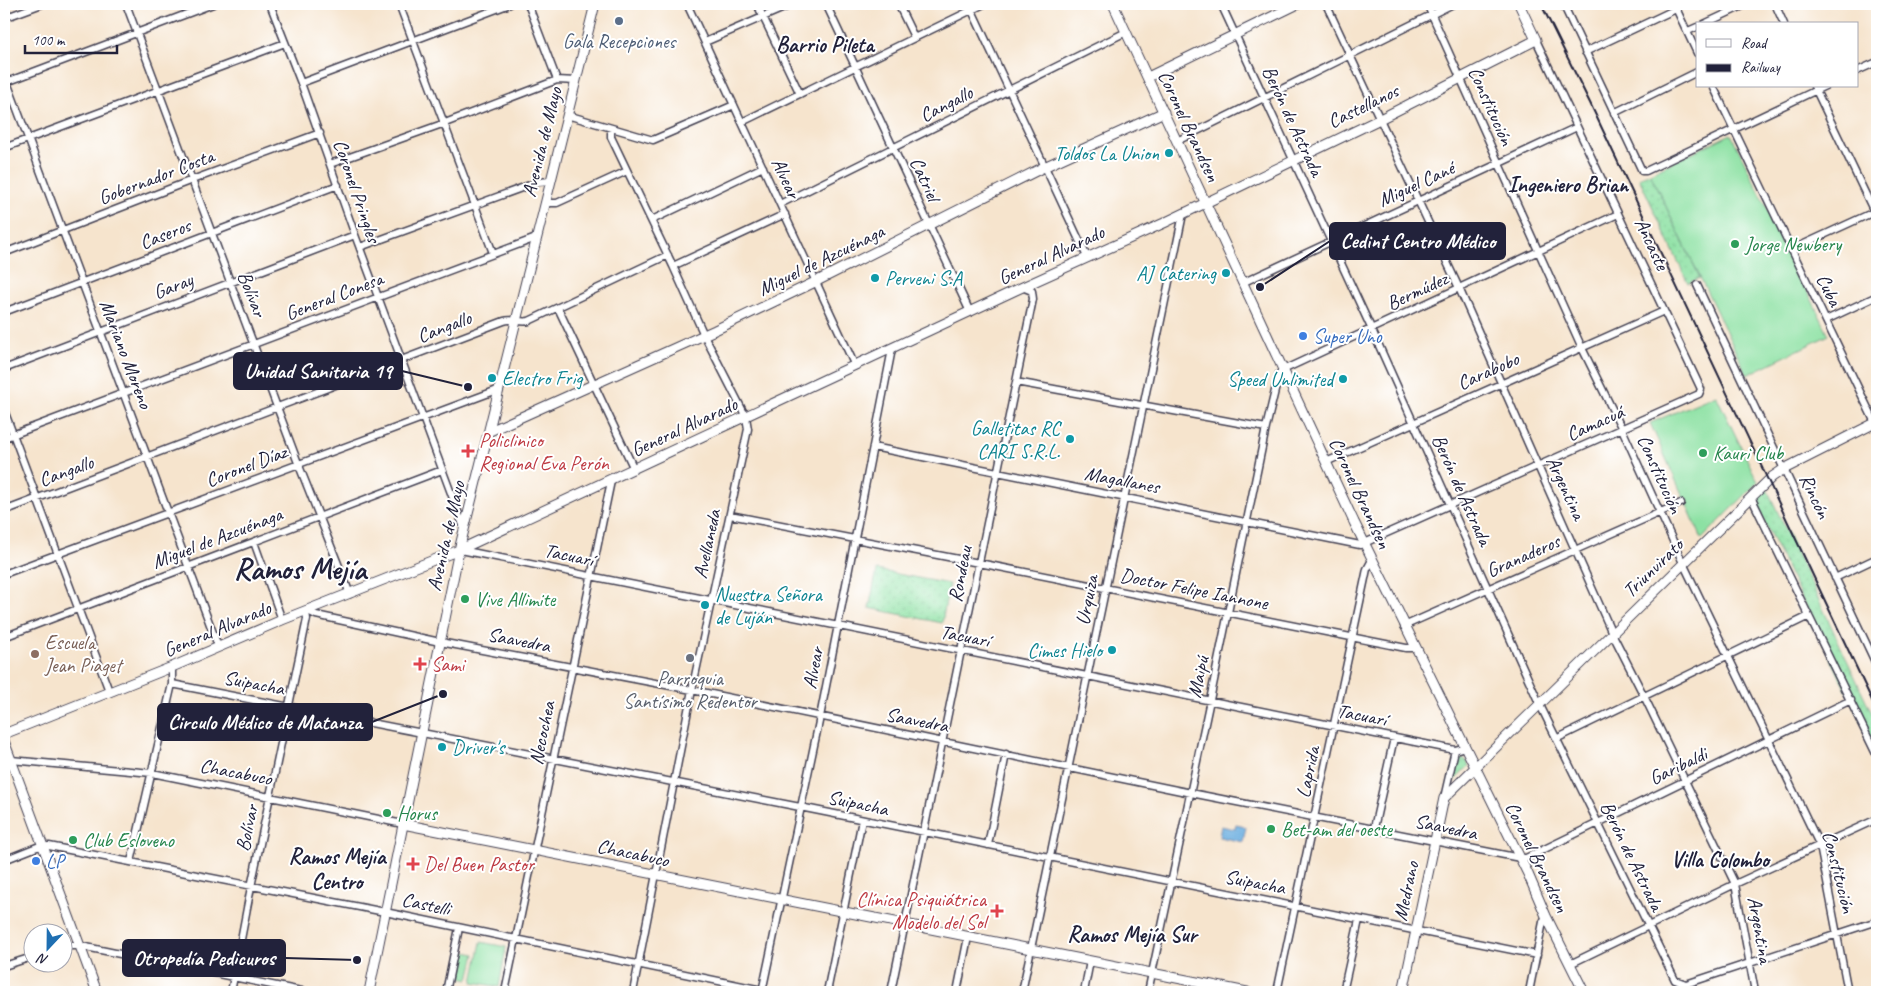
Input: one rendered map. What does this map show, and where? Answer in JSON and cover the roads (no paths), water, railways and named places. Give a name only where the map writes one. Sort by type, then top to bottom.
[{"type":"street","points":[[4,18],[42,4]]},
{"type":"street","name":"Bolívar","points":[[126,4],[298,463],[350,594]]},
{"type":"street","points":[[5,82],[213,4]]},
{"type":"street","name":"Coronel Pringles","points":[[270,4],[320,133],[355,235],[465,530]]},
{"type":"street","points":[[399,4],[493,253]]},
{"type":"street","points":[[301,84],[510,4]]},
{"type":"street","points":[[528,4],[558,80]]},
{"type":"street","name":"Avenida de Mayo","points":[[369,992],[460,550],[595,4]]},
{"type":"street","name":"Alvear","points":[[687,4],[855,366]]},
{"type":"street","points":[[758,4],[800,94]]},
{"type":"street","points":[[705,42],[793,4]]},
{"type":"street","name":"Catriel","points":[[826,4],[970,312]]},
{"type":"street","points":[[898,4],[914,37]]},
{"type":"street","points":[[742,122],[856,67],[970,7],[984,4]]},
{"type":"street","name":"Coronel Brandsen","points":[[1113,4],[1372,560],[1520,858],[1546,916],[1584,992]]},
{"type":"street","name":"Berón de Astrada","points":[[1221,4],[1414,422],[1539,703],[1558,738],[1647,926],[1675,980],[1686,984],[1750,963]]},
{"type":"street","points":[[1148,77],[1298,4]]},
{"type":"street","name":"Argentina","points":[[1326,4],[1459,288],[1612,633],[1735,884],[1755,992]]},
{"type":"street","name":"Constitución","points":[[1427,4],[1582,348],[1622,429],[1683,563],[1820,846],[1848,992]]},
{"type":"street","points":[[1177,141],[1454,4]]},
{"type":"street","name":"Ancaste","points":[[1519,4],[1701,392]]},
{"type":"street","points":[[1563,4],[1642,171],[1646,171],[1734,129],[1815,88],[1876,213],[1791,250]]},
{"type":"street","points":[[1708,22],[1746,4]]},
{"type":"street","points":[[1774,4],[1783,22]]},
{"type":"street","points":[[1585,52],[1675,6],[1696,51]]},
{"type":"street","points":[[970,7],[1088,257]]},
{"type":"street","points":[[1688,31],[1696,27]]},
{"type":"street","name":"Cangallo","points":[[780,204],[1126,32]]},
{"type":"street","name":"Castellanos","points":[[1206,203],[1380,119],[1536,40]]},
{"type":"street","points":[[4,148],[158,88],[285,42]]},
{"type":"street","points":[[1858,71],[1877,62]]},
{"type":"street","points":[[1614,113],[1696,72]]},
{"type":"street","name":"Mariano Moreno","points":[[4,74],[5,82],[28,138],[148,458],[167,514],[218,646]]},
{"type":"street","points":[[330,164],[445,124],[558,80],[576,81]]},
{"type":"street","name":"Cuba","points":[[1714,88],[1877,424]]},
{"type":"street","points":[[567,115],[650,139],[658,139],[734,105]]},
{"type":"street","name":"Miguel de Azcuénaga","points":[[490,431],[704,335],[929,226],[1044,167],[1164,112]]},
{"type":"street","name":"Miguel Cané","points":[[1242,283],[1577,127]]},
{"type":"street","name":"Avellaneda","points":[[611,128],[611,137],[674,266],[704,335],[746,417],[748,429],[692,690],[633,992]]},
{"type":"street","name":"Gobernador Costa","points":[[4,253],[192,180],[320,133]]},
{"type":"street","points":[[652,220],[763,168]]},
{"type":"street","points":[[545,203],[557,203],[627,171]]},
{"type":"street","points":[[360,247],[474,204],[538,182],[551,181]]},
{"type":"street","name":"Caseros","points":[[4,312],[338,185]]},
{"type":"street","name":"General Alvarado","points":[[4,734],[172,667],[282,620],[460,550],[1206,203]]},
{"type":"street","points":[[674,266],[785,214]]},
{"type":"street","name":"Urquiza","points":[[1022,992],[1183,214]]},
{"type":"street","name":"Bermúdez","points":[[1283,370],[1618,214]]},
{"type":"street","name":"Garay","points":[[4,369],[355,235]]},
{"type":"street","name":"General Conesa","points":[[4,438],[536,238]]},
{"type":"street","name":"Cangallo","points":[[4,512],[504,321],[529,321],[668,255]]},
{"type":"street","name":"Rincón","points":[[1697,285],[1877,666]]},
{"type":"street","name":"Rondeau","points":[[891,992],[1033,299],[1032,291],[1022,287]]},
{"type":"street","points":[[1826,320],[1877,296]]},
{"type":"street","points":[[558,308],[634,469]]},
{"type":"street","name":"Carabobo","points":[[1326,462],[1664,311]]},
{"type":"street","name":"Alvear","points":[[762,991],[820,717],[892,349]]},
{"type":"street","name":"Maipú","points":[[1148,992],[1277,377],[1283,370]]},
{"type":"street","points":[[1016,382],[1266,428]]},
{"type":"street","name":"Coronel Díaz","points":[[4,574],[500,388]]},
{"type":"street","name":"Camacuá","points":[[1364,543],[1701,392]]},
{"type":"street","points":[[4,410],[109,691]]},
{"type":"street","name":"Triunvirato","points":[[1475,767],[1751,497],[1784,469],[1877,424]]},
{"type":"street","name":"Magallanes","points":[[873,447],[1354,544],[1364,543]]},
{"type":"street","name":"Miguel de Azcuénaga","points":[[4,637],[442,470]]},
{"type":"street","name":"Necochea","points":[[505,992],[611,480]]},
{"type":"street","points":[[1751,497],[1877,756]]},
{"type":"street","name":"Granaderos","points":[[1404,626],[1681,503]]},
{"type":"street","name":"Doctor Felipe Iannone","points":[[730,515],[1352,638],[1415,648]]},
{"type":"street","points":[[254,542],[282,620]]},
{"type":"street","name":"Tacuarí","points":[[460,550],[1455,750],[1465,747]]},
{"type":"street","points":[[1835,578],[1877,558]]},
{"type":"street","name":"Laprida","points":[[1276,992],[1367,569],[1372,560]]},
{"type":"street","name":"Bolívar","points":[[231,992],[308,610]]},
{"type":"street","name":"Saavedra","points":[[308,610],[316,615],[440,642],[692,690],[1190,793],[1520,858]]},
{"type":"street","points":[[1558,738],[1808,616]]},
{"type":"street","points":[[131,862],[172,684],[172,667]]},
{"type":"street","name":"Suipacha","points":[[172,684],[800,807],[1537,955]]},
{"type":"street","name":"Garibaldi","points":[[1520,858],[1526,858],[1851,700]]},
{"type":"street","points":[[1374,828],[1394,738]]},
{"type":"street","points":[[5,745],[97,992]]},
{"type":"street","name":"Medrano","points":[[1403,992],[1455,750]]},
{"type":"street","points":[[988,845],[1006,754]]},
{"type":"street","name":"Chacabuco","points":[[11,760],[152,773],[656,876],[781,899],[1246,992]]},
{"type":"street","points":[[1444,798],[1475,767]]},
{"type":"street","points":[[1570,964],[1735,884],[1877,819]]},
{"type":"street","points":[[827,992],[862,820]]},
{"type":"street","points":[[4,860],[43,845]]},
{"type":"street","name":"Castelli","points":[[43,845],[384,912],[772,992]]},
{"type":"street","points":[[1529,992],[1543,922],[1546,916]]},
{"type":"street","points":[[1343,992],[1359,920]]},
{"type":"street","points":[[1750,963],[1877,921]]},
{"type":"street","points":[[446,992],[459,928]]},
{"type":"street","points":[[957,992],[968,937]]},
{"type":"street","points":[[72,946],[81,946],[306,992]]},
{"type":"street","points":[[4,966],[22,960]]},
{"type":"street","points":[[1084,992],[1090,961]]},
{"type":"water","points":[[1236,825],[1246,827],[1243,842],[1219,837],[1221,826],[1235,829]]},
{"type":"railway","points":[[1541,4],[1590,103],[1877,711]]},
{"type":"place","name":"Gala Recepciones","points":[[619,21]]},
{"type":"place","name":"Toldos La Union","points":[[1169,153]]},
{"type":"place","name":"Jorge Newbery","points":[[1735,244]]},
{"type":"place","name":"AJ Catering","points":[[1226,273]]},
{"type":"place","name":"Perveni S.A","points":[[875,278]]},
{"type":"place","name":"Cedint Centro Médico","points":[[1260,287]]},
{"type":"place","name":"Super Uno","points":[[1303,336]]},
{"type":"place","name":"Electro Frig","points":[[492,378]]},
{"type":"place","name":"Speed Unlimited","points":[[1343,379]]},
{"type":"place","name":"Unidad Sanitaria 19","points":[[468,387]]},
{"type":"place","name":"Galletitas RC CARI S.R.L.","points":[[1070,439]]},
{"type":"place","name":"Policlinico Regional Eva Perón","points":[[468,451]]},
{"type":"place","name":"Kauri Club","points":[[1703,453]]},
{"type":"place","name":"Vive Allimite","points":[[465,599]]},
{"type":"place","name":"Nuestra Señora de Luján","points":[[705,605]]},
{"type":"place","name":"Cimes Hielo","points":[[1112,650]]},
{"type":"place","name":"Escuela Jean Piaget","points":[[35,654]]},
{"type":"place","name":"Parroquia Santísimo Redentor","points":[[690,658]]},
{"type":"place","name":"Sami","points":[[420,664]]},
{"type":"place","name":"Circulo Médico de Matanza","points":[[443,694]]},
{"type":"place","name":"Driver's","points":[[442,747]]},
{"type":"place","name":"Horus","points":[[387,813]]},
{"type":"place","name":"Bet-am del oeste","points":[[1271,829]]},
{"type":"place","name":"Club Esloveno","points":[[73,840]]},
{"type":"place","name":"LP","points":[[36,861]]},
{"type":"place","name":"Del Buen Pastor","points":[[413,864]]},
{"type":"place","name":"Clínica Psiquiátrica Modelo del Sol","points":[[997,911]]},
{"type":"place","name":"Otropedía Pedicuros","points":[[357,960]]},
{"type":"district","name":"Barrio Pileta","points":[[825,45]]},
{"type":"district","name":"Ingeniero Brian","points":[[1568,185]]},
{"type":"district","name":"Ramos Mejía","points":[[300,569]]},
{"type":"district","name":"Villa Colombo","points":[[1720,860]]},
{"type":"district","name":"Ramos Mejía Centro","points":[[337,870]]},
{"type":"district","name":"Ramos Mejía Sur","points":[[1132,935]]}]
